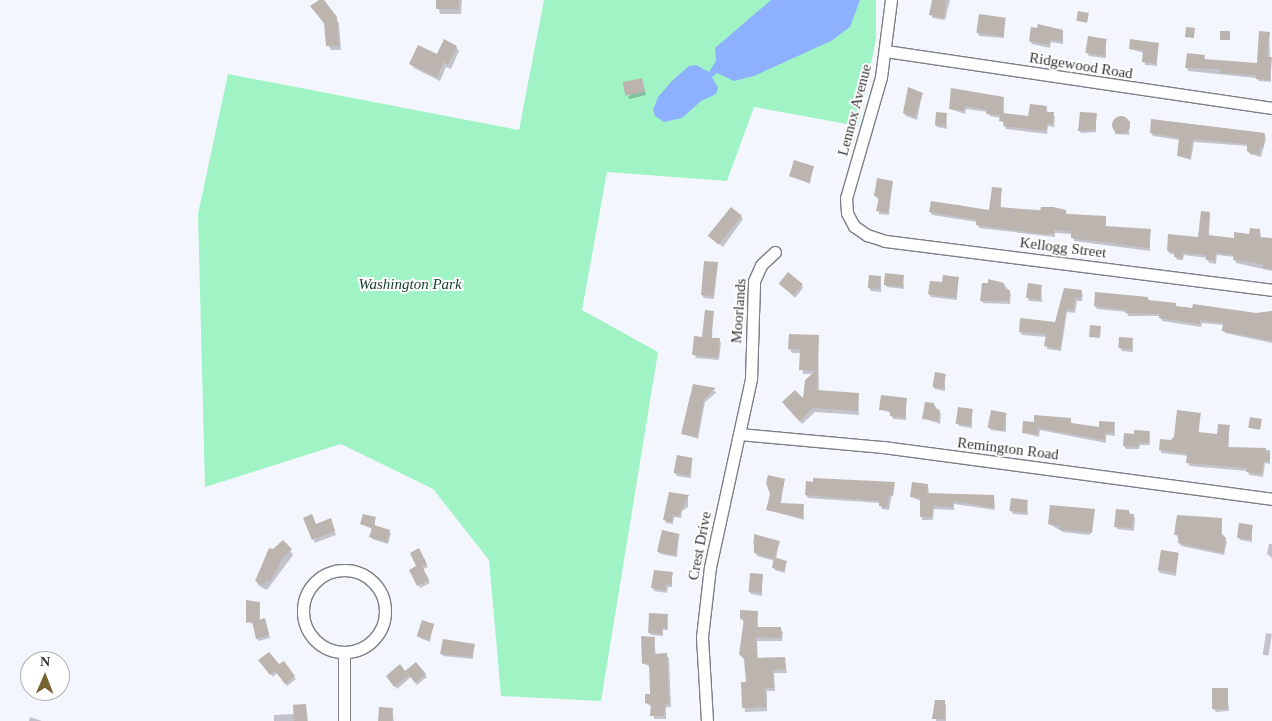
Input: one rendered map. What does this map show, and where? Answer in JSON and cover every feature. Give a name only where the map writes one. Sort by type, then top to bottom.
[{"type":"street","name":"Lennox Avenue","points":[[854,226],[847,213],[846,198],[886,51],[891,0]]},
{"type":"street","name":"Ridgewood Road","points":[[886,51],[1272,108]]},
{"type":"street","name":"Kellogg Street","points":[[854,226],[867,235],[884,241],[1272,290]]},
{"type":"street","name":"Moorlands","points":[[751,379],[754,281],[761,265],[775,252]]},
{"type":"street","name":"Crest Drive","points":[[707,721],[702,637],[710,567],[751,379]]},
{"type":"street","name":"Remington Road","points":[[739,434],[883,447],[1272,499]]},
{"type":"street","points":[[344,570],[368,578],[383,598],[385,611],[378,636],[357,650],[344,652],[330,650],[318,643],[303,619],[303,604],[312,586],[330,573],[344,570]]},
{"type":"street","points":[[344,652],[344,721]]},
{"type":"green space","name":"Washington Park","points":[[544,0],[876,0],[876,39],[858,126],[754,107],[727,181],[607,172],[582,310],[658,352],[601,701],[501,696],[489,560],[433,489],[341,444],[205,487],[198,214],[228,74],[519,130]]},
{"type":"water","points":[[771,0],[860,0],[850,27],[831,41],[754,76],[734,81],[717,73],[712,77],[718,88],[716,94],[701,101],[682,118],[664,122],[655,116],[653,110],[658,97],[672,81],[689,66],[696,65],[709,72],[716,61],[715,48]]},
{"type":"building","points":[[319,0],[324,0],[337,17],[339,45],[326,46],[324,23],[310,6]]},
{"type":"building","points":[[436,0],[459,0],[459,9],[436,9]]},
{"type":"building","points":[[932,0],[946,0],[944,18],[929,15]]},
{"type":"building","points":[[1078,11],[1089,13],[1087,23],[1076,21]]},
{"type":"building","points":[[979,14],[1006,18],[1003,37],[976,33]]},
{"type":"building","points":[[1038,24],[1063,30],[1062,41],[1050,40],[1049,45],[1029,41],[1031,27],[1037,28]]},
{"type":"building","points":[[1186,27],[1195,28],[1194,38],[1185,37]]},
{"type":"building","points":[[1220,31],[1230,31],[1230,40],[1220,40]]},
{"type":"building","points":[[1259,31],[1270,32],[1267,57],[1272,57],[1270,80],[1256,79],[1256,75],[1220,73],[1221,69],[1185,68],[1187,53],[1205,55],[1204,59],[1257,63]]},
{"type":"building","points":[[1088,36],[1107,39],[1104,56],[1085,53]]},
{"type":"building","points":[[444,39],[457,46],[448,65],[444,62],[437,77],[409,64],[418,45],[437,54]]},
{"type":"building","points":[[1130,39],[1159,43],[1156,64],[1142,62],[1143,50],[1129,49]]},
{"type":"building","points":[[642,78],[645,92],[625,96],[622,82]]},
{"type":"building","points":[[908,87],[923,93],[915,117],[903,113]]},
{"type":"building","points":[[951,88],[1004,97],[1003,113],[1028,116],[1030,104],[1047,106],[1046,112],[1054,112],[1053,124],[1047,123],[1046,131],[1003,126],[1004,122],[999,121],[1000,115],[986,114],[987,110],[965,106],[964,111],[949,109]]},
{"type":"building","points":[[936,112],[947,113],[946,126],[935,125]]},
{"type":"building","points":[[1080,112],[1097,113],[1095,130],[1078,131]]},
{"type":"building","points":[[1121,116],[1127,119],[1130,125],[1127,131],[1121,134],[1115,131],[1112,125],[1115,119]]},
{"type":"building","points":[[1151,119],[1265,133],[1264,147],[1260,147],[1260,154],[1251,154],[1247,151],[1247,144],[1193,139],[1190,158],[1177,156],[1179,138],[1150,133]]},
{"type":"building","points":[[794,160],[814,166],[809,182],[789,176]]},
{"type":"building","points":[[877,178],[893,181],[888,213],[876,211],[879,197],[874,196]]},
{"type":"building","points":[[992,187],[1002,188],[1000,207],[1040,211],[1041,207],[1053,207],[1066,210],[1066,214],[1106,216],[1105,226],[1151,229],[1149,248],[1071,238],[1071,231],[1054,230],[1054,234],[1043,234],[976,225],[976,220],[929,212],[931,201],[989,210]]},
{"type":"building","points":[[731,207],[742,216],[719,245],[708,236]]},
{"type":"building","points":[[1201,211],[1210,212],[1208,235],[1234,238],[1234,232],[1249,234],[1250,228],[1260,229],[1260,237],[1272,238],[1272,269],[1263,268],[1263,264],[1233,260],[1234,255],[1216,253],[1215,261],[1206,260],[1206,255],[1183,253],[1182,258],[1174,257],[1174,252],[1167,251],[1168,234],[1198,237]]},
{"type":"building","points":[[704,261],[718,262],[713,296],[701,295]]},
{"type":"building","points":[[788,272],[803,284],[793,296],[779,284]]},
{"type":"building","points":[[885,273],[904,275],[903,287],[884,285]]},
{"type":"building","points":[[869,275],[881,276],[880,289],[868,288]]},
{"type":"building","points":[[943,275],[959,277],[956,298],[928,294],[930,281],[942,282]]},
{"type":"building","points":[[988,279],[1004,283],[1004,289],[1010,290],[1009,301],[980,301],[982,283],[988,283]]},
{"type":"building","points":[[1028,283],[1042,285],[1040,300],[1026,298]]},
{"type":"building","points":[[1064,288],[1082,290],[1081,299],[1075,298],[1074,310],[1066,309],[1060,349],[1044,346],[1046,334],[1019,332],[1020,318],[1055,322]]},
{"type":"building","points":[[1095,292],[1148,297],[1148,300],[1176,303],[1176,306],[1192,308],[1193,304],[1256,313],[1272,311],[1272,341],[1222,331],[1223,323],[1200,320],[1200,324],[1159,318],[1159,314],[1125,313],[1126,310],[1094,306]]},
{"type":"building","points":[[705,310],[714,311],[711,338],[720,338],[718,358],[692,355],[694,336],[702,337]]},
{"type":"building","points":[[1090,325],[1101,326],[1100,338],[1089,337]]},
{"type":"building","points":[[789,334],[819,335],[817,390],[859,393],[858,411],[813,408],[799,421],[782,402],[795,390],[803,398],[805,380],[815,371],[799,370],[800,349],[788,349]]},
{"type":"building","points":[[1119,337],[1133,338],[1132,349],[1118,348]]},
{"type":"building","points":[[935,372],[946,374],[943,389],[932,387]]},
{"type":"building","points":[[693,384],[716,388],[704,399],[697,437],[681,434]]},
{"type":"building","points":[[881,395],[907,398],[905,418],[890,416],[890,411],[879,410]]},
{"type":"building","points":[[925,402],[934,403],[934,409],[940,410],[938,421],[922,419]]},
{"type":"building","points":[[958,407],[973,409],[970,426],[956,424]]},
{"type":"building","points":[[991,410],[1007,413],[1003,431],[988,428]]},
{"type":"building","points":[[1177,410],[1201,413],[1198,432],[1217,434],[1218,424],[1230,425],[1227,447],[1266,448],[1265,452],[1270,453],[1269,462],[1264,461],[1262,474],[1246,472],[1247,468],[1186,463],[1187,454],[1159,450],[1160,439],[1171,440],[1174,436]]},
{"type":"building","points":[[1034,415],[1071,418],[1071,423],[1099,427],[1099,421],[1115,422],[1114,433],[1105,433],[1105,440],[1038,428],[1038,434],[1022,433],[1023,421],[1034,422]]},
{"type":"building","points":[[1250,417],[1262,419],[1260,430],[1248,428]]},
{"type":"building","points":[[1134,430],[1150,431],[1149,443],[1138,442],[1138,447],[1123,446],[1124,433],[1134,434]]},
{"type":"building","points":[[677,455],[693,458],[689,476],[674,473]]},
{"type":"building","points":[[768,475],[785,479],[780,503],[804,504],[803,518],[766,510],[770,494],[766,483]]},
{"type":"building","points":[[813,478],[895,482],[893,496],[889,495],[887,507],[879,506],[879,501],[805,495],[806,481],[813,482]]},
{"type":"building","points":[[912,482],[928,484],[927,493],[994,495],[994,508],[953,501],[953,507],[933,506],[932,517],[920,517],[920,498],[910,497]]},
{"type":"building","points":[[669,492],[689,495],[679,516],[673,515],[672,522],[663,520]]},
{"type":"building","points":[[1011,498],[1028,500],[1026,513],[1009,511]]},
{"type":"building","points":[[1050,505],[1095,509],[1092,533],[1060,529],[1060,526],[1048,524]]},
{"type":"building","points":[[1116,509],[1129,510],[1129,514],[1134,514],[1132,528],[1114,527]]},
{"type":"building","points":[[312,514],[316,524],[331,518],[335,531],[312,540],[303,518]]},
{"type":"building","points":[[363,514],[376,517],[374,525],[390,530],[387,542],[369,537],[372,528],[360,524]]},
{"type":"building","points":[[1177,515],[1222,518],[1221,533],[1226,538],[1223,553],[1178,543],[1179,535],[1174,535]]},
{"type":"building","points":[[1239,523],[1253,525],[1251,540],[1237,538]]},
{"type":"building","points":[[662,530],[680,534],[675,555],[657,551]]},
{"type":"building","points":[[754,534],[780,541],[774,559],[754,553]]},
{"type":"building","points":[[283,540],[292,549],[283,557],[270,582],[267,580],[264,586],[255,581],[269,548],[273,549]]},
{"type":"building","points":[[419,548],[427,564],[422,566],[429,580],[417,586],[409,570],[416,566],[410,553]]},
{"type":"building","points":[[1161,550],[1179,553],[1176,573],[1158,570]]},
{"type":"building","points":[[774,557],[787,561],[784,571],[772,568]]},
{"type":"building","points":[[654,570],[673,572],[671,585],[666,584],[665,590],[651,588]]},
{"type":"building","points":[[750,573],[763,574],[762,593],[749,592]]},
{"type":"building","points":[[246,600],[260,602],[259,620],[265,618],[269,635],[256,639],[252,621],[246,623]]},
{"type":"building","points":[[740,610],[758,611],[757,627],[781,627],[781,638],[756,637],[757,658],[785,657],[786,669],[773,670],[774,688],[765,688],[766,707],[742,708],[741,682],[746,682],[744,659],[739,654],[744,619],[740,619]]},
{"type":"building","points":[[649,613],[668,614],[667,628],[662,627],[662,634],[648,633]]},
{"type":"building","points":[[422,620],[434,624],[429,640],[417,636]]},
{"type":"building","points":[[641,636],[655,637],[654,654],[667,653],[669,704],[665,704],[664,716],[650,716],[651,704],[645,703],[645,694],[650,694],[649,663],[642,664]]},
{"type":"building","points":[[443,639],[475,644],[472,657],[440,654]]},
{"type":"building","points":[[269,652],[279,664],[284,661],[295,676],[285,684],[275,671],[270,675],[258,660]]},
{"type":"building","points":[[416,662],[426,674],[415,683],[409,675],[394,687],[386,676],[400,664],[405,671]]},
{"type":"building","points":[[1212,688],[1228,688],[1228,709],[1212,709]]},
{"type":"building","points":[[935,700],[945,700],[945,719],[932,719]]},
{"type":"building","points":[[306,704],[307,721],[294,721],[293,705]]},
{"type":"building","points":[[379,707],[393,708],[392,721],[378,721]]}]
